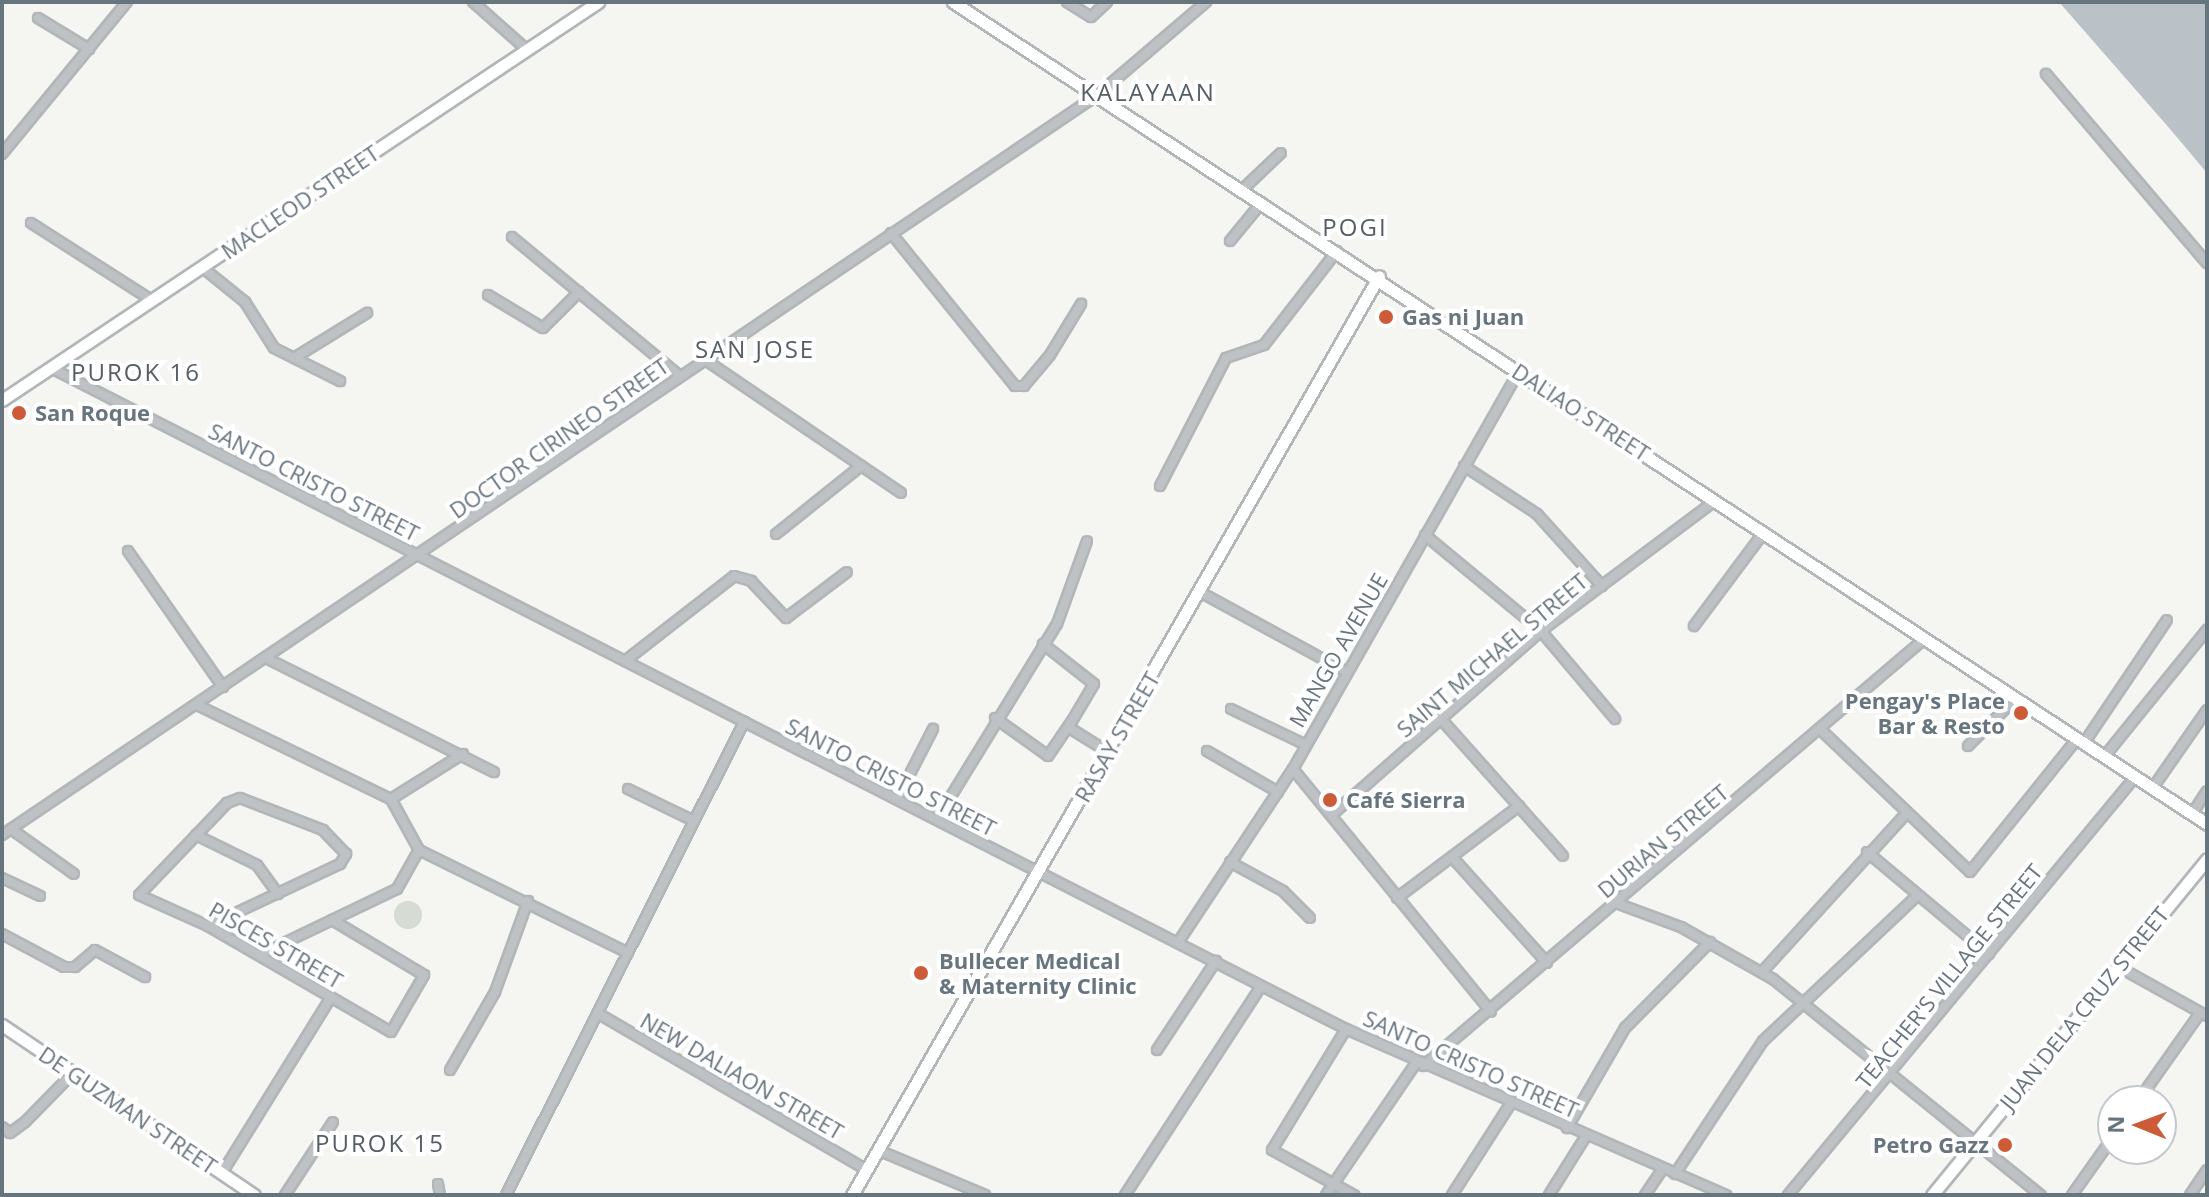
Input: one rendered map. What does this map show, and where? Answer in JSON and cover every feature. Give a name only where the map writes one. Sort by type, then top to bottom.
[{"type":"street","points":[[2,154],[127,2]]},
{"type":"street","points":[[473,2],[525,48]]},
{"type":"street","name":"MACLEOD STREET","points":[[4,397],[203,268],[525,48],[598,2]]},
{"type":"street","points":[[1067,2],[1091,17],[1107,2]]},
{"type":"street","name":"DOCTOR CIRINEO STREET","points":[[2,835],[1096,96],[1206,2]]},
{"type":"street","name":"DALIAO STREET","points":[[957,3],[1096,96],[1379,276],[1923,640],[2207,824]]},
{"type":"street","points":[[38,18],[89,49]]},
{"type":"street","points":[[2046,74],[2207,263]]},
{"type":"street","points":[[1243,189],[1281,153]]},
{"type":"street","points":[[1230,241],[1262,201]]},
{"type":"street","points":[[31,223],[153,301]]},
{"type":"street","points":[[891,233],[1015,386],[1024,386],[1050,355],[1081,304]]},
{"type":"street","points":[[512,237],[680,376]]},
{"type":"street","points":[[1160,486],[1226,358],[1264,345],[1338,250]]},
{"type":"street","points":[[203,268],[245,302],[268,343],[340,381]]},
{"type":"street","name":"RASAY STREET","points":[[852,1195],[1040,873],[1379,276]]},
{"type":"street","points":[[488,295],[543,328],[579,292]]},
{"type":"street","points":[[294,358],[367,313]]},
{"type":"street","points":[[704,359],[901,493]]},
{"type":"street","name":"SANTO CRISTO STREET","points":[[51,368],[1179,941],[1346,1029],[1420,1064],[1726,1195]]},
{"type":"street","name":"MANGO AVENUE","points":[[1179,941],[1293,769],[1343,670],[1519,371]]},
{"type":"street","points":[[776,534],[861,466]]},
{"type":"street","points":[[1464,466],[1537,514],[1602,586]]},
{"type":"street","name":"SAINT MICHAEL STREET","points":[[1334,813],[1541,631],[1715,501]]},
{"type":"street","points":[[1694,626],[1764,532]]},
{"type":"street","points":[[1425,535],[1541,631],[1615,719]]},
{"type":"street","points":[[937,819],[995,718],[1043,644],[1087,541]]},
{"type":"street","points":[[128,551],[223,687]]},
{"type":"street","points":[[625,661],[734,576],[751,581],[786,618],[847,572]]},
{"type":"street","points":[[1200,592],[1343,670]]},
{"type":"street","points":[[1822,731],[1905,815],[1970,872],[2080,741],[2167,620]]},
{"type":"street","points":[[2104,757],[2207,630]]},
{"type":"street","name":"DURIAN STREET","points":[[1326,1195],[1420,1064],[1491,1012],[1822,731],[1923,640]]},
{"type":"street","points":[[995,718],[1048,756],[1068,727],[1094,684],[1043,644]]},
{"type":"street","points":[[266,658],[494,772]]},
{"type":"street","points":[[1968,746],[2015,699]]},
{"type":"street","points":[[197,705],[391,799],[419,850],[528,901],[628,953]]},
{"type":"street","points":[[1231,709],[1304,744]]},
{"type":"street","points":[[2152,789],[2207,710]]},
{"type":"street","points":[[1441,719],[1563,856]]},
{"type":"street","points":[[506,1195],[744,722]]},
{"type":"street","points":[[1068,727],[1108,752]]},
{"type":"street","points":[[897,799],[933,729]]},
{"type":"street","points":[[1207,751],[1278,792]]},
{"type":"street","points":[[391,799],[463,754]]},
{"type":"street","points":[[1293,769],[1334,813],[1397,898],[1491,1012]]},
{"type":"street","name":"TEACHER'S VILLAGE STREET","points":[[1788,1195],[1893,1074],[2135,777]]},
{"type":"street","points":[[628,789],[694,821]]},
{"type":"street","points":[[2192,814],[2207,791]]},
{"type":"street","points":[[208,926],[278,894],[340,864],[345,848],[323,830],[235,798],[196,835],[257,865],[278,894]]},
{"type":"street","points":[[1397,898],[1519,806]]},
{"type":"street","points":[[1762,972],[1867,852],[1905,815]]},
{"type":"street","points":[[11,829],[74,874]]},
{"type":"street","name":"PISCES STREET","points":[[196,835],[139,895],[208,926],[391,1032],[424,975],[332,920]]},
{"type":"street","points":[[259,955],[402,885],[419,850]]},
{"type":"street","points":[[1867,852],[1915,898],[1989,954]]},
{"type":"street","points":[[1452,857],[1547,963]]},
{"type":"street","name":"JUAN DELA CRUZ STREET","points":[[1932,1195],[2207,859]]},
{"type":"street","points":[[1230,862],[1283,891],[1310,918]]},
{"type":"street","points":[[2,878],[40,896]]},
{"type":"street","points":[[1675,1174],[1732,1081],[1800,1000],[1915,898]]},
{"type":"street","points":[[450,1070],[495,992],[528,901]]},
{"type":"street","points":[[1616,903],[1710,942],[1762,972],[2041,1195]]},
{"type":"street","points":[[2,934],[68,968],[95,950],[145,977]]},
{"type":"street","points":[[1567,1128],[1625,1028],[1710,942]]},
{"type":"street","points":[[1157,1050],[1216,961]]},
{"type":"street","points":[[2117,966],[2204,1015],[2150,1085]]},
{"type":"street","points":[[1125,1195],[1261,986]]},
{"type":"street","points":[[222,1173],[331,997]]},
{"type":"street","name":"NEW DALIAON STREET","points":[[599,1014],[867,1170]]},
{"type":"street","name":"DE GUZMAN STREET","points":[[2,1025],[254,1195]]},
{"type":"street","points":[[1346,1029],[1272,1150],[1354,1195]]},
{"type":"street","points":[[2,1127],[10,1133],[25,1122],[73,1073]]},
{"type":"street","points":[[1452,1195],[1511,1103]]},
{"type":"street","points":[[285,1195],[333,1122]]},
{"type":"street","points":[[1549,1195],[1586,1136]]},
{"type":"street","points":[[878,1150],[985,1195]]},
{"type":"street","points":[[2072,1195],[2097,1160]]},
{"type":"street","points":[[1645,1195],[1663,1168]]},
{"type":"street","points":[[2190,1195],[2207,1170]]},
{"type":"street","points":[[438,1184],[440,1195]]},
{"type":"shaded area","points":[[2059,2],[2207,2],[2207,173],[2170,129]]},
{"type":"shaded area","points":[[408,901],[418,905],[422,915],[418,925],[408,929],[398,925],[394,915],[398,905]]},
{"type":"place","name":"Gas ni Juan","points":[[1386,317]]},
{"type":"place","name":"San Roque","points":[[19,413]]},
{"type":"place","name":"Pengay's Place Bar & Resto","points":[[2021,713]]},
{"type":"place","name":"Café Sierra","points":[[1330,800]]},
{"type":"place","name":"Bullecer Medical & Maternity Clinic","points":[[921,973]]},
{"type":"place","name":"Petro Gazz","points":[[2005,1145]]},
{"type":"district","name":"KALAYAAN","points":[[1148,92]]},
{"type":"district","name":"POGI","points":[[1355,227]]},
{"type":"district","name":"SAN JOSE","points":[[755,349]]},
{"type":"district","name":"PUROK 16","points":[[136,372]]},
{"type":"district","name":"PUROK 15","points":[[380,1143]]}]
